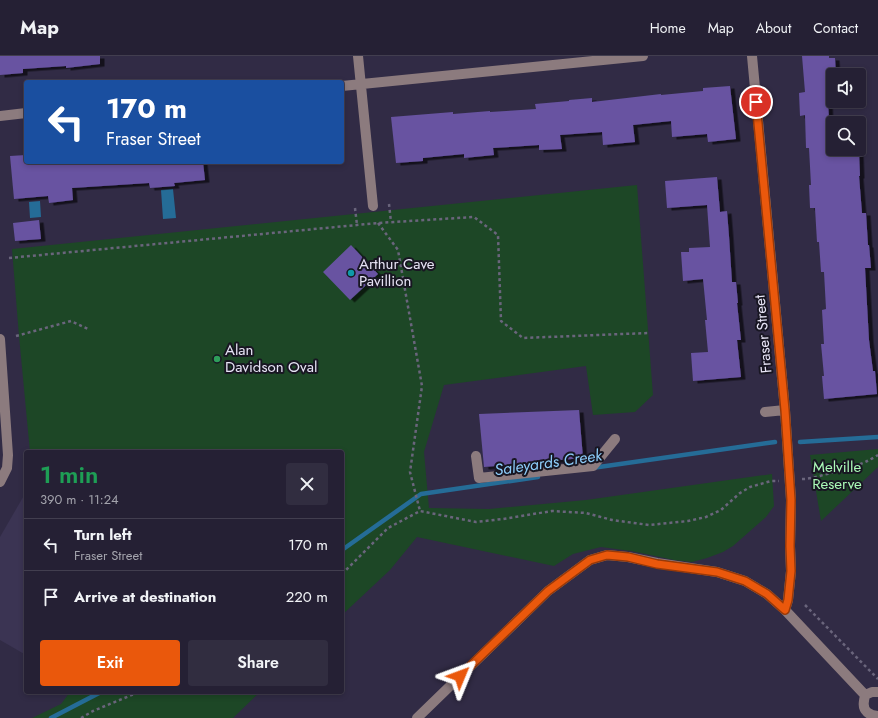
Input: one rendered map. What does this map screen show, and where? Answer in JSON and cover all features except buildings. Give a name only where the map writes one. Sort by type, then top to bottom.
[{"type":"street","points":[[358,56],[373,206]]},
{"type":"street","points":[[344,86],[643,56]]},
{"type":"street","name":"Fraser Street","points":[[752,56],[785,410],[791,500],[791,571],[788,600],[785,610]]},
{"type":"street","points":[[0,116],[24,113]]},
{"type":"street","points":[[0,339],[8,455],[7,468],[0,482]]},
{"type":"street","points":[[765,412],[785,410]]},
{"type":"street","points":[[476,456],[479,478],[593,466],[615,439]]},
{"type":"street","points":[[417,718],[548,591],[590,560],[607,555],[628,557],[657,564],[717,572],[745,581],[767,594],[785,610],[865,695],[865,710],[872,716]]},
{"type":"street","points":[[865,695],[872,692],[878,692]]},
{"type":"path","points":[[389,204],[391,222]]},
{"type":"path","points":[[355,208],[357,225]]},
{"type":"path","points":[[9,258],[378,223],[474,217],[498,235],[501,321],[523,338],[648,333]]},
{"type":"path","points":[[378,223],[398,250],[422,386],[410,472],[420,511]]},
{"type":"path","points":[[16,336],[71,321],[88,329]]},
{"type":"path","points":[[808,479],[866,463],[878,455]]},
{"type":"path","points":[[344,572],[388,528],[420,511],[476,522],[552,511],[586,513],[612,520],[650,525],[688,521],[706,517],[722,510],[740,492],[750,487],[771,481]]},
{"type":"path","points":[[805,605],[878,679]]},
{"type":"path","points":[[81,718],[93,711],[134,694]]},
{"type":"shaded area","points":[[24,495],[24,654],[0,640],[0,537]]},
{"type":"green space","points":[[637,185],[653,395],[635,412],[593,415],[586,366],[444,385],[424,452],[429,508],[489,509],[586,500],[772,474],[774,506],[766,517],[733,546],[723,552],[692,562],[601,547],[573,554],[554,566],[417,537],[390,570],[344,613],[344,450],[30,450],[12,249]]},
{"type":"green space","name":"Melville Reserve","points":[[878,449],[878,467],[821,521],[810,455]]},
{"type":"green space","points":[[68,694],[258,694],[233,718],[32,718],[61,704]]},
{"type":"water","points":[[173,189],[176,218],[163,219],[161,190]]},
{"type":"water","points":[[40,201],[41,217],[30,218],[29,202]]},
{"type":"waterway","name":"Saleyards Creek","points":[[800,442],[878,437]]},
{"type":"waterway","name":"Saleyards Creek","points":[[592,468],[775,442]]},
{"type":"waterway","name":"Saleyards Creek","points":[[344,549],[421,494],[538,477]]},
{"type":"waterway","name":"Saleyards Creek","points":[[51,718],[97,694]]},
{"type":"place","name":"Arthur Cave Pavillion","points":[[351,273]]},
{"type":"place","name":"Alan Davidson Oval","points":[[217,359]]},
{"type":"route","points":[[460,676],[548,591],[590,560],[607,555],[628,557],[657,564],[717,572],[745,581],[767,594],[785,610],[788,600],[791,571],[791,500],[785,410],[756,102]]}]
